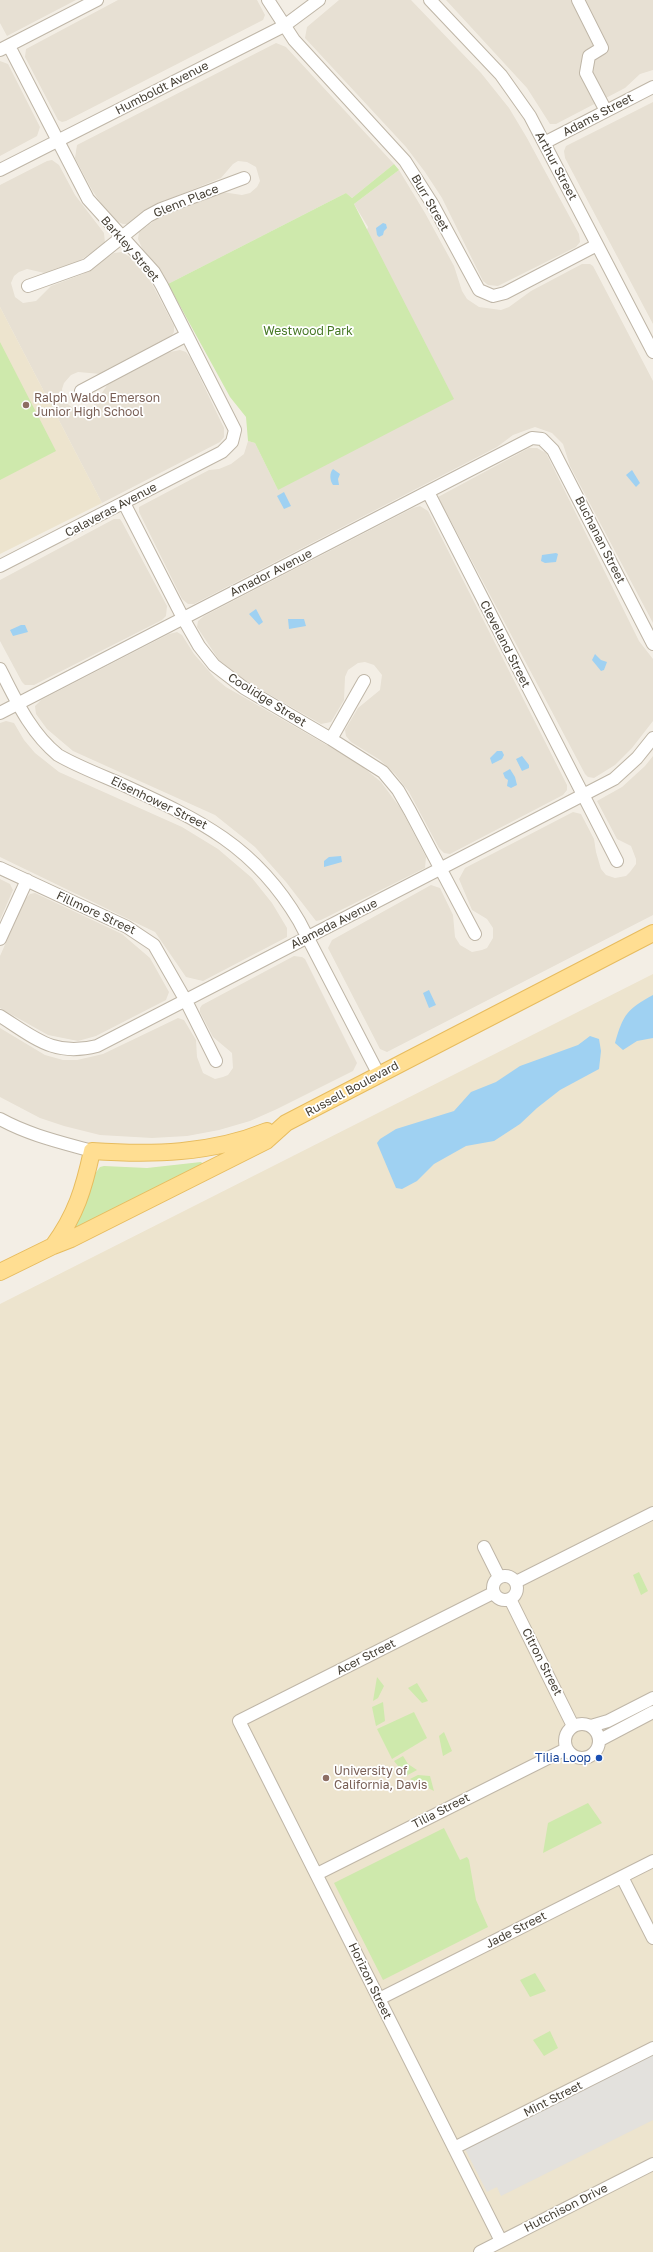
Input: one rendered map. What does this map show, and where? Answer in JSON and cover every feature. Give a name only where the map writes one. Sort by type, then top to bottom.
[{"type":"main road","name":"Russell Boulevard","points":[[0,1272],[53,1246],[71,1239],[266,1141],[286,1123],[653,933]]},
{"type":"main road","points":[[92,1150],[138,1154],[181,1152],[225,1144],[252,1137],[286,1123]]},
{"type":"main road","name":"Russell Boulevard","points":[[53,1246],[66,1228],[78,1205],[92,1150]]},
{"type":"street","points":[[4,48],[97,0]]},
{"type":"street","name":"Burr Street","points":[[268,0],[294,40],[405,161],[433,205],[479,290],[493,296],[505,293],[597,245]]},
{"type":"street","name":"Humboldt Avenue","points":[[0,170],[284,26],[319,0]]},
{"type":"street","name":"Arthur Street","points":[[430,0],[506,81],[530,116],[653,352]]},
{"type":"street","points":[[578,0],[602,48],[589,56],[586,73],[606,111]]},
{"type":"street","name":"Barkley Street","points":[[4,48],[59,140],[88,198],[122,238],[154,272],[234,426],[232,442],[222,452]]},
{"type":"street","name":"Adams Street","points":[[544,143],[653,87]]},
{"type":"street","name":"Glenn Place","points":[[28,286],[87,265],[148,216],[161,209],[244,178]]},
{"type":"street","points":[[81,391],[187,335]]},
{"type":"street","name":"Amador Avenue","points":[[0,712],[428,492],[522,442],[532,438],[542,439]]},
{"type":"street","name":"Buchanan Street","points":[[542,439],[553,450],[653,644]]},
{"type":"street","name":"Calaveras Avenue","points":[[0,566],[222,452]]},
{"type":"street","name":"Cleveland Street","points":[[428,492],[617,860]]},
{"type":"street","name":"Coolidge Street","points":[[124,503],[183,618],[199,646],[214,665],[244,688],[331,739],[383,772],[410,811],[475,934]]},
{"type":"street","name":"Eisenhower Street","points":[[0,669],[18,704],[37,735],[58,755],[186,814],[229,841],[258,867],[276,887],[289,905],[308,938],[379,1075]]},
{"type":"street","points":[[331,739],[364,681]]},
{"type":"street","name":"Alameda Avenue","points":[[0,1016],[53,1047],[67,1050],[81,1050],[115,1038],[614,779],[638,758],[653,738]]},
{"type":"street","name":"Fillmore Street","points":[[0,868],[141,934],[154,945],[186,1001],[216,1062]]},
{"type":"street","points":[[0,939],[27,880]]},
{"type":"street","points":[[0,1119],[16,1128],[45,1138],[92,1150]]},
{"type":"street","points":[[516,1582],[653,1513]]},
{"type":"street","points":[[484,1547],[499,1577]]},
{"type":"street","points":[[506,1576],[516,1582],[517,1590],[510,1599],[502,1600],[493,1593],[494,1582],[499,1577],[506,1576]]},
{"type":"street","name":"Acer Street","points":[[239,1721],[493,1593]]},
{"type":"street","name":"Citron Street","points":[[510,1599],[573,1726]]},
{"type":"street","points":[[591,1726],[603,1723],[653,1698]]},
{"type":"street","points":[[600,1740],[653,1712]]},
{"type":"street","name":"Horizon Street","points":[[239,1721],[501,2241]]},
{"type":"street","points":[[585,1724],[591,1726],[595,1729],[600,1740],[596,1752],[586,1758],[574,1757],[566,1749],[566,1733],[573,1726],[585,1724]]},
{"type":"street","name":"Tilia Street","points":[[317,1874],[566,1749]]},
{"type":"street","name":"Jade Street","points":[[379,1999],[653,1861]]},
{"type":"street","points":[[622,1877],[653,1938]]},
{"type":"street","name":"Mint Street","points":[[454,2148],[653,2048]]},
{"type":"street","name":"Hutchison Drive","points":[[480,2252],[653,2164]]},
{"type":"shaded area","points":[[0,0],[76,0],[7,36],[0,23]]},
{"type":"shaded area","points":[[118,0],[257,0],[265,15],[263,20],[62,122],[58,120],[25,57],[26,49]]},
{"type":"shaded area","points":[[339,0],[411,0],[481,73],[509,108],[579,234],[580,242],[576,247],[498,286],[488,285],[483,281],[442,198],[425,172],[406,147],[305,38],[307,27]]},
{"type":"shaded area","points":[[446,0],[653,0],[653,70],[640,74],[625,88],[556,124],[550,124],[527,88]]},
{"type":"shaded area","points":[[276,43],[286,47],[394,164],[352,198],[346,193],[168,284],[163,274],[142,248],[138,239],[139,232],[162,215],[222,192],[242,195],[250,193],[257,187],[260,181],[256,167],[247,162],[238,161],[233,164],[221,178],[162,202],[130,224],[123,224],[116,221],[106,211],[92,190],[75,158],[77,145]]},
{"type":"shaded area","points":[[0,61],[8,64],[40,127],[37,136],[0,156]]},
{"type":"shaded area","points":[[653,102],[653,324],[565,158],[564,151],[566,146]]},
{"type":"shaded area","points":[[52,160],[59,165],[75,195],[104,233],[105,243],[75,264],[49,274],[27,269],[19,272],[14,276],[11,283],[15,297],[23,303],[36,301],[51,286],[83,274],[114,253],[122,252],[130,257],[151,282],[174,326],[174,332],[170,338],[101,374],[78,372],[71,375],[64,383],[62,389],[64,401],[74,409],[85,410],[93,406],[108,384],[170,352],[180,350],[186,352],[191,359],[224,428],[224,437],[220,442],[102,503],[0,307],[0,185],[47,161]]},
{"type":"shaded area","points":[[399,170],[454,266],[462,291],[467,299],[479,307],[501,310],[509,307],[531,291],[582,264],[590,264],[593,266],[653,381],[653,623],[570,466],[563,444],[552,433],[535,427],[513,435],[497,447],[194,604],[188,604],[182,599],[139,512],[139,507],[209,470],[219,469],[231,464],[244,454],[248,441],[255,443],[278,490],[368,227],[354,204]]},
{"type":"shaded area","name":"Ralph Waldo Emerson Junior High School","points":[[0,307],[102,503],[0,554]]},
{"type":"shaded area","points":[[529,448],[537,448],[546,453],[639,641],[653,659],[653,721],[632,748],[615,765],[594,778],[588,777],[585,774],[438,497]]},
{"type":"shaded area","points":[[420,506],[428,511],[567,785],[567,790],[563,795],[450,854],[444,853],[439,848],[409,792],[395,774],[380,760],[351,742],[346,736],[345,730],[358,708],[380,690],[382,675],[374,665],[365,662],[358,663],[348,670],[345,677],[344,700],[331,722],[321,724],[246,681],[219,660],[197,627],[198,621],[204,616],[413,508]]},
{"type":"shaded area","points":[[114,519],[120,519],[122,522],[167,606],[166,616],[162,620],[34,685],[25,685],[0,641],[0,580]]},
{"type":"shaded area","points":[[177,632],[182,635],[194,654],[215,678],[226,687],[358,763],[381,782],[401,809],[426,857],[425,868],[321,920],[316,921],[286,882],[255,847],[215,815],[73,751],[47,729],[36,714],[35,706],[41,700],[169,634]]},
{"type":"shaded area","points":[[6,721],[14,723],[24,740],[35,753],[59,772],[182,827],[218,849],[252,878],[272,903],[287,928],[287,937],[203,981],[186,977],[155,932],[0,857],[0,723]]},
{"type":"shaded area","points":[[653,756],[653,915],[387,1052],[380,1049],[328,948],[332,940],[431,885],[440,888],[453,915],[455,937],[460,945],[472,952],[487,948],[493,938],[493,928],[487,919],[472,910],[459,879],[465,868],[573,812],[581,814],[594,839],[601,869],[606,875],[615,878],[626,876],[636,864],[636,859],[631,846],[617,839],[597,801],[622,787],[645,766]]},
{"type":"shaded area","points":[[0,879],[10,884],[13,890],[0,920]]},
{"type":"shaded area","points":[[35,893],[122,934],[150,958],[169,992],[166,1000],[96,1036],[78,1041],[48,1035],[0,1008],[0,956],[25,899],[30,894]]},
{"type":"shaded area","points":[[294,956],[305,959],[357,1063],[353,1071],[277,1109],[250,1121],[219,1130],[187,1136],[152,1138],[100,1135],[64,1126],[40,1118],[0,1097],[0,1028],[45,1055],[63,1060],[77,1060],[103,1054],[178,1018],[184,1020],[196,1040],[197,1057],[203,1073],[215,1079],[228,1075],[233,1068],[232,1053],[213,1037],[200,1012],[200,1008],[202,1005]]},
{"type":"shaded area","name":"University of California, Davis","points":[[653,974],[653,2252],[0,2252],[0,1304]]},
{"type":"shaded area","points":[[653,2055],[653,2120],[501,2196],[497,2187],[487,2192],[465,2149]]},
{"type":"green space","name":"Westwood Park","points":[[394,164],[399,170],[354,204],[454,399],[278,490],[255,443],[248,441],[246,417],[230,397],[168,284],[346,193],[352,198]]},
{"type":"green space","points":[[0,342],[56,451],[0,480]]},
{"type":"green space","points":[[201,1162],[203,1164],[74,1229],[94,1175],[100,1167],[147,1168]]},
{"type":"green space","points":[[639,1572],[648,1591],[641,1595],[633,1575]]},
{"type":"green space","points":[[377,1677],[384,1686],[378,1698],[373,1701]]},
{"type":"green space","points":[[417,1683],[428,1701],[422,1703],[408,1688]]},
{"type":"green space","points":[[383,1702],[385,1721],[376,1726],[372,1707]]},
{"type":"green space","points":[[414,1712],[427,1738],[392,1759],[377,1729]]},
{"type":"green space","points":[[444,1732],[452,1751],[443,1756],[439,1736]]},
{"type":"green space","points":[[403,1756],[408,1764],[417,1770],[406,1776],[394,1761]]},
{"type":"green space","points":[[418,1775],[430,1776],[434,1791],[410,1779]]},
{"type":"green space","points":[[588,1803],[602,1823],[543,1853],[548,1823]]},
{"type":"green space","points":[[444,1828],[460,1860],[467,1857],[469,1860],[476,1900],[488,1927],[383,1980],[334,1883]]},
{"type":"green space","points":[[535,1973],[546,1991],[530,1997],[520,1980]]},
{"type":"green space","points":[[550,2031],[558,2048],[544,2056],[533,2040]]},
{"type":"water","points":[[383,223],[386,224],[387,228],[383,235],[379,237],[377,235],[376,228]]},
{"type":"water","points":[[333,469],[340,474],[338,479],[339,485],[333,485],[331,481],[330,475]]},
{"type":"water","points":[[632,470],[640,483],[636,487],[626,475]]},
{"type":"water","points":[[284,492],[291,506],[284,509],[277,496]]},
{"type":"water","points":[[558,554],[556,562],[545,563],[541,561],[542,555]]},
{"type":"water","points":[[256,609],[263,622],[259,625],[249,614]]},
{"type":"water","points":[[288,619],[304,619],[306,626],[289,629]]},
{"type":"water","points":[[21,625],[25,625],[28,632],[13,636],[10,630]]},
{"type":"water","points":[[595,654],[601,660],[607,662],[604,670],[601,671],[592,660]]},
{"type":"water","points":[[497,751],[502,751],[504,755],[502,759],[492,764],[490,758]]},
{"type":"water","points":[[522,756],[529,765],[529,768],[522,771],[516,759]]},
{"type":"water","points":[[510,769],[515,777],[517,785],[511,788],[507,786],[508,780],[505,778],[503,773]]},
{"type":"water","points":[[341,856],[342,862],[324,867],[324,861],[329,857]]},
{"type":"water","points":[[429,990],[436,1005],[429,1008],[423,993]]},
{"type":"water","points":[[653,995],[653,1038],[637,1041],[623,1050],[615,1043],[624,1019],[637,1004]]},
{"type":"water","points":[[590,1036],[599,1039],[601,1051],[599,1069],[560,1090],[520,1124],[494,1141],[466,1146],[434,1164],[417,1181],[402,1189],[396,1188],[377,1143],[380,1139],[396,1129],[454,1111],[471,1092],[496,1082],[520,1066],[578,1045]]},
{"type":"place","name":"Ralph Waldo Emerson Junior High School","points":[[26,405]]},
{"type":"place","name":"Tilia Loop","points":[[599,1758]]},
{"type":"place","name":"University of California, Davis","points":[[326,1778]]}]
